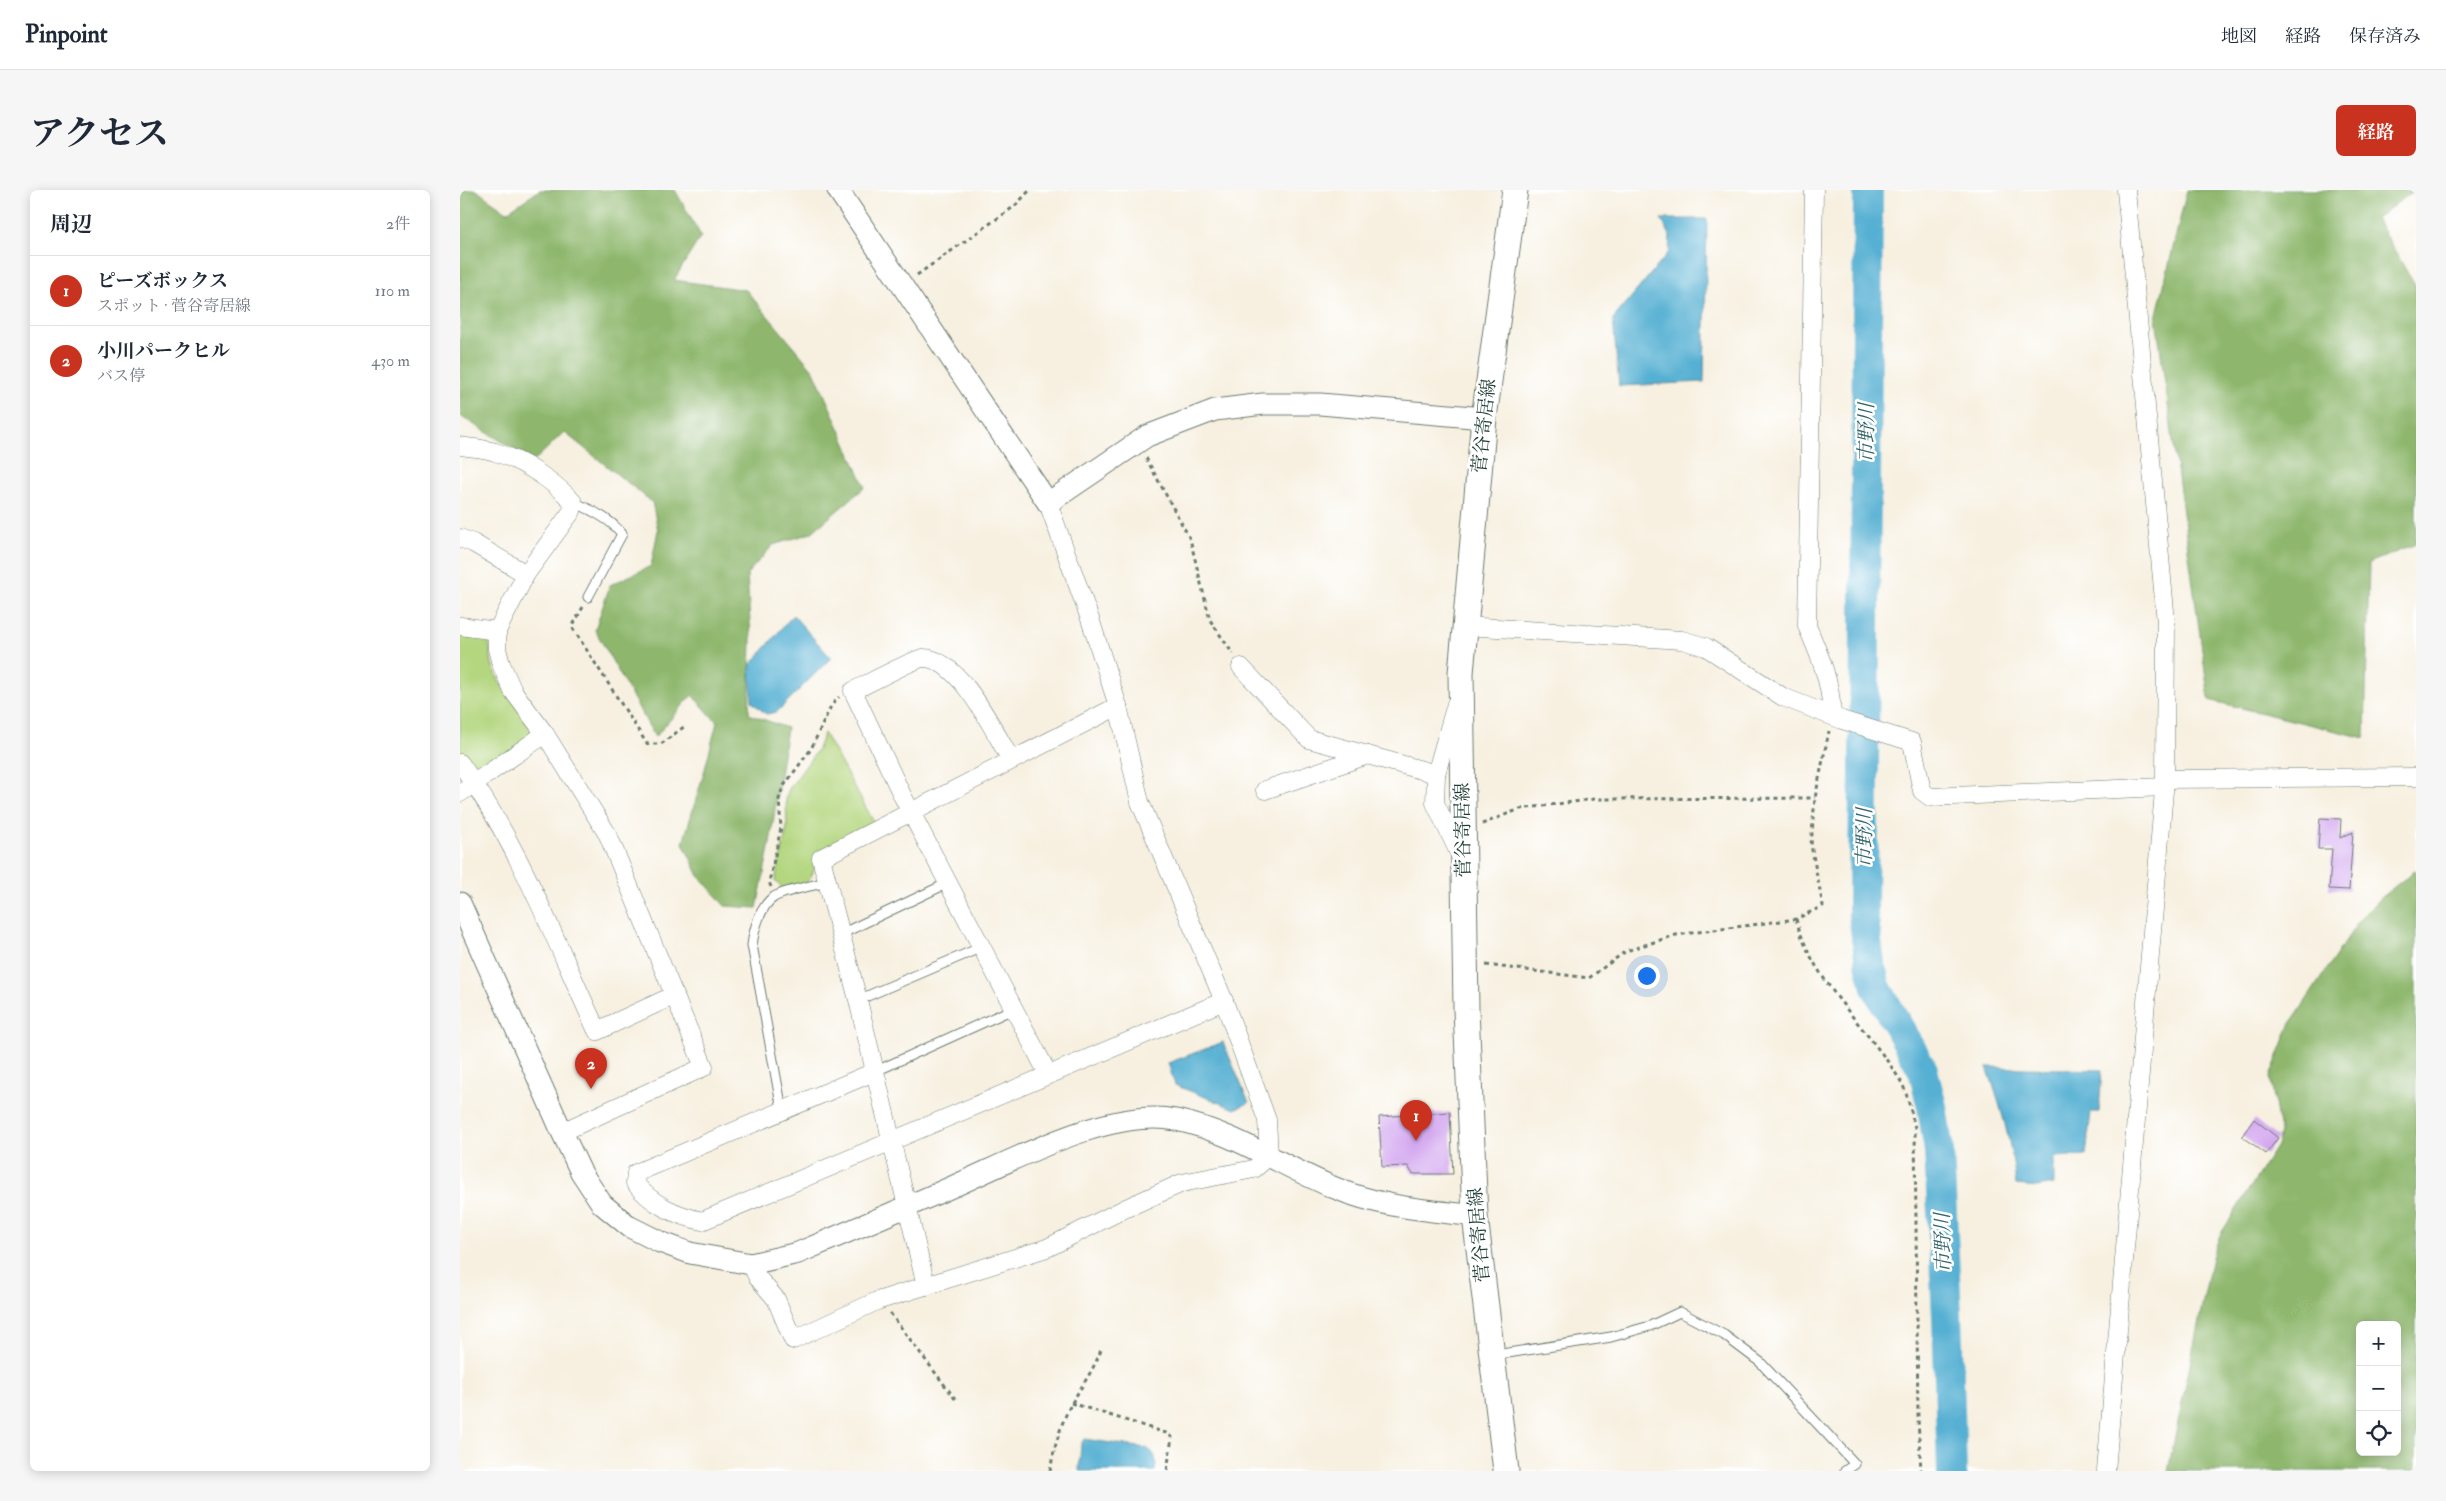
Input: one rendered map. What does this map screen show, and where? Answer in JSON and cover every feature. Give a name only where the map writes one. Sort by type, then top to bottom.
[{"type":"main road","name":"菅谷寄居線","points":[[1506,1471],[1475,1216],[1465,962],[1462,684],[1465,626],[1484,418],[1515,190]]},
{"type":"street","points":[[838,190],[1048,503],[1090,619],[1118,706],[1140,802],[1224,1001],[1266,1120],[1270,1156]]},
{"type":"street","points":[[1814,190],[1807,626],[1827,673],[1837,718]]},
{"type":"street","points":[[2106,1471],[2164,783],[2166,622],[2126,190]]},
{"type":"street","points":[[1048,503],[1147,436],[1215,410],[1264,404],[1320,404],[1484,418]]},
{"type":"street","points":[[460,446],[494,451],[517,461],[563,492],[572,502],[572,510],[526,574],[497,631],[497,649],[501,664],[513,691],[544,734],[608,835],[704,1067],[562,1132]]},
{"type":"street","points":[[460,538],[481,547],[526,574]]},
{"type":"street","points":[[460,626],[497,631]]},
{"type":"street","points":[[1465,626],[1682,640],[1706,647],[1783,697],[1837,718],[1912,742],[1922,791],[1930,796],[2164,783],[2416,777]]},
{"type":"street","points":[[1011,760],[977,702],[948,668],[934,660],[922,658],[853,691],[948,883],[1048,1074]]},
{"type":"street","points":[[1241,668],[1309,739],[1436,774]]},
{"type":"street","points":[[1462,684],[1436,774],[1435,803],[1464,865]]},
{"type":"street","points":[[926,1286],[908,1206],[890,1142],[858,1000],[821,858],[1118,706]]},
{"type":"street","points":[[467,788],[544,734]]},
{"type":"street","points":[[1265,790],[1368,755]]},
{"type":"street","points":[[460,763],[467,788],[518,860],[597,1031],[675,995]]},
{"type":"street","points":[[460,903],[562,1132],[581,1172],[602,1204],[630,1227],[660,1242],[690,1253],[751,1264],[798,1253],[1083,1130],[1149,1118],[1174,1120],[1203,1127],[1270,1156],[1335,1189],[1376,1201],[1411,1208],[1475,1216]]},
{"type":"street","points":[[874,1072],[636,1173],[635,1183],[644,1195],[676,1215],[702,1221],[1224,1001]]},
{"type":"street","points":[[751,1264],[758,1278],[776,1299],[793,1340],[884,1299],[1047,1248],[1124,1208],[1182,1183],[1254,1169],[1270,1156]]},
{"type":"lane","points":[[572,502],[616,526],[622,534],[588,598]]},
{"type":"lane","points":[[782,1110],[752,945],[757,920],[773,898],[827,882]]},
{"type":"lane","points":[[841,934],[948,883]]},
{"type":"lane","points":[[858,1000],[982,947]]},
{"type":"lane","points":[[874,1072],[1013,1009]]},
{"type":"lane","points":[[1492,1356],[1611,1337],[1650,1326],[1680,1312],[1724,1335],[1760,1362],[1855,1464],[1845,1471]]},
{"type":"path","points":[[901,286],[1015,206],[1030,190]]},
{"type":"path","points":[[1137,442],[1190,539],[1210,620],[1241,668]]},
{"type":"path","points":[[588,598],[572,628],[646,744],[661,744],[685,726]]},
{"type":"path","points":[[773,898],[769,882],[781,828],[779,798],[783,787],[811,749],[831,706],[839,696],[853,691]]},
{"type":"path","points":[[1465,962],[1588,978],[1626,951],[1676,935],[1796,919],[1823,906],[1811,845],[1815,798],[1837,718]]},
{"type":"path","points":[[1464,832],[1520,808],[1595,799],[1815,798]]},
{"type":"path","points":[[1796,919],[1802,942],[1827,984],[1902,1081],[1915,1128],[1918,1419],[1921,1471]]},
{"type":"path","points":[[884,1299],[892,1317],[956,1400]]},
{"type":"path","points":[[1050,1471],[1053,1455],[1071,1403],[1096,1364],[1101,1350]]},
{"type":"path","points":[[1071,1403],[1166,1433],[1172,1437],[1167,1471]]},
{"type":"green space","points":[[460,190],[476,190],[507,212],[540,190],[675,190],[701,236],[674,280],[746,290],[814,371],[865,487],[811,533],[773,545],[747,574],[751,639],[749,714],[787,728],[770,843],[757,908],[725,906],[699,876],[683,843],[717,722],[692,695],[655,737],[595,630],[610,585],[651,566],[658,530],[652,502],[564,432],[534,461],[460,416]]},
{"type":"green space","points":[[2187,190],[2414,190],[2376,219],[2416,287],[2416,544],[2369,563],[2365,738],[2209,700],[2156,318]]},
{"type":"green space","points":[[460,634],[484,637],[489,643],[492,664],[500,683],[535,729],[531,738],[481,769],[473,769],[460,752]]},
{"type":"green space","points":[[824,733],[874,822],[816,864],[811,877],[803,886],[785,890],[775,881],[787,828],[786,797],[789,789],[818,749]]},
{"type":"green space","points":[[2416,870],[2416,1471],[2168,1471],[2212,1257],[2220,1235],[2278,1144],[2280,1131],[2270,1077],[2290,1025],[2360,919],[2385,894]]},
{"type":"water","points":[[1661,219],[1707,219],[1704,382],[1619,386],[1613,319],[1669,252],[1670,235]]},
{"type":"water","points":[[793,615],[831,658],[777,712],[766,714],[752,702],[750,666]]},
{"type":"water","points":[[1223,1042],[1249,1103],[1235,1109],[1175,1085],[1168,1063]]},
{"type":"water","points":[[1987,1067],[2102,1070],[2099,1112],[2091,1112],[2086,1155],[2054,1157],[2054,1184],[2037,1187],[2016,1185],[2012,1155],[2005,1126]]},
{"type":"water","points":[[1084,1439],[1146,1448],[1155,1457],[1155,1471],[1079,1471],[1081,1444]]},
{"type":"building","points":[[2320,818],[2341,819],[2340,838],[2353,832],[2349,890],[2329,889],[2332,849],[2318,849]]},
{"type":"building","points":[[1450,1112],[1453,1174],[1415,1174],[1412,1173],[1408,1166],[1382,1167],[1379,1117]]},
{"type":"building","points":[[2254,1119],[2278,1138],[2266,1154],[2242,1136]]},
{"type":"waterway","name":"市野川","points":[[1868,190],[1863,914],[1870,963],[1876,987],[1923,1070],[1932,1107],[1939,1151],[1952,1471]]},
{"type":"place","name":"小川パークヒル","points":[[591,1089]]},
{"type":"place","name":"ピーズボックス","points":[[1416,1141]]}]
